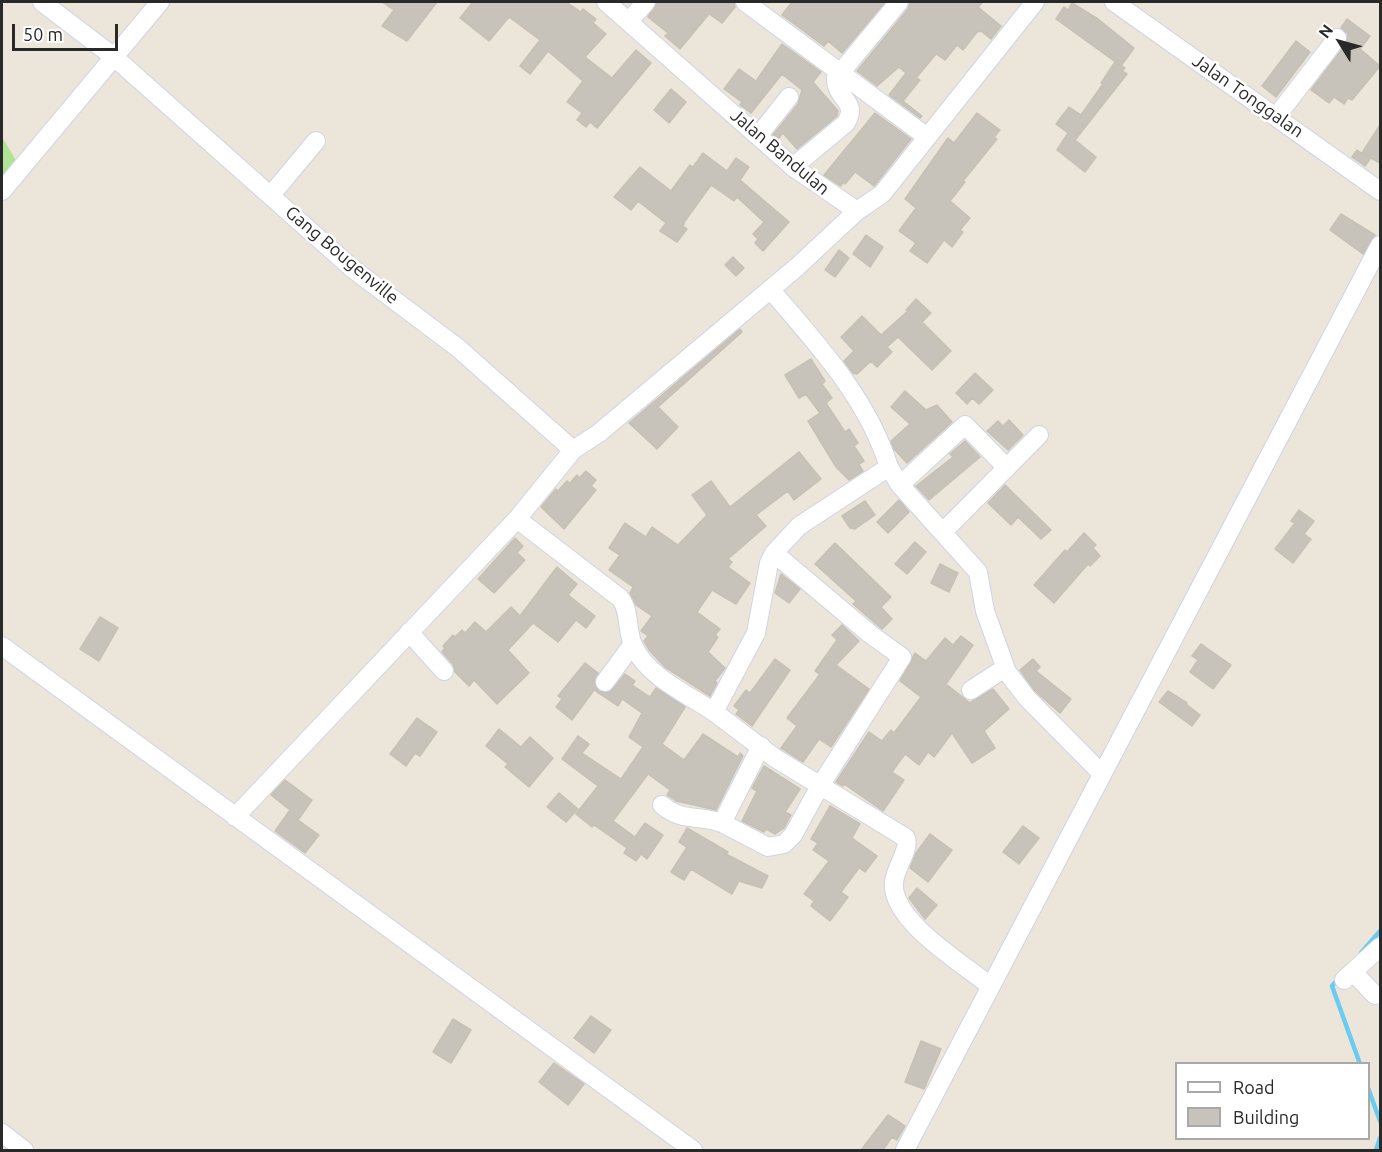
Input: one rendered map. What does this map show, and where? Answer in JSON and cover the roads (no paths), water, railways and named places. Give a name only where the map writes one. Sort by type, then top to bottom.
[{"type":"street","name":"Gang Bougenville","points":[[42,2],[114,57],[353,268],[458,348],[573,450]]},
{"type":"street","points":[[2,191],[160,2]]},
{"type":"street","name":"Jalan Bandulan","points":[[606,2],[794,167],[857,212]]},
{"type":"street","points":[[629,21],[646,2]]},
{"type":"street","points":[[745,2],[839,74],[927,137]]},
{"type":"street","points":[[794,167],[846,123],[852,114],[851,107],[838,92],[836,84],[839,74],[899,2]]},
{"type":"street","points":[[235,817],[517,519],[573,450],[599,433],[770,289],[857,212],[882,194],[1035,2]]},
{"type":"street","name":"Jalan Tonggalan","points":[[1114,2],[1380,192]]},
{"type":"street","points":[[1276,117],[1337,38]]},
{"type":"street","points":[[758,136],[789,97]]},
{"type":"street","points":[[271,195],[316,141]]},
{"type":"street","points":[[905,1150],[989,985],[1380,245]]},
{"type":"street","points":[[770,289],[841,371],[869,421],[889,467],[900,485],[978,572],[985,611],[1005,668],[1027,698],[1102,774]]},
{"type":"street","points":[[900,485],[965,425],[1007,468]]},
{"type":"street","points":[[943,532],[1040,435]]},
{"type":"street","points":[[714,712],[756,633],[769,563],[774,553],[799,526],[889,467]]},
{"type":"street","points":[[517,519],[620,598],[624,604],[632,645],[640,659],[658,675],[820,786],[906,838],[907,846],[899,862],[894,883],[897,902],[915,926],[989,985]]},
{"type":"street","points":[[662,805],[684,819],[705,818],[722,823],[768,847],[776,847],[793,835],[820,786],[902,657],[870,634],[774,553]]},
{"type":"street","points":[[409,632],[444,671]]},
{"type":"street","points":[[605,682],[632,645]]},
{"type":"street","points":[[2,646],[693,1150]]},
{"type":"street","points":[[971,690],[1005,668]]},
{"type":"street","points":[[722,823],[761,746]]},
{"type":"street","points":[[1375,995],[1349,976],[1380,946]]},
{"type":"street","points":[[2,1133],[24,1150]]},
{"type":"waterway","points":[[1361,953],[1380,931]]},
{"type":"waterway","points":[[1339,978],[1332,986],[1359,1062]]},
{"type":"waterway","points":[[1370,1094],[1380,1121]]},
{"type":"waterway","points":[[1376,1150],[1380,1138]]}]
